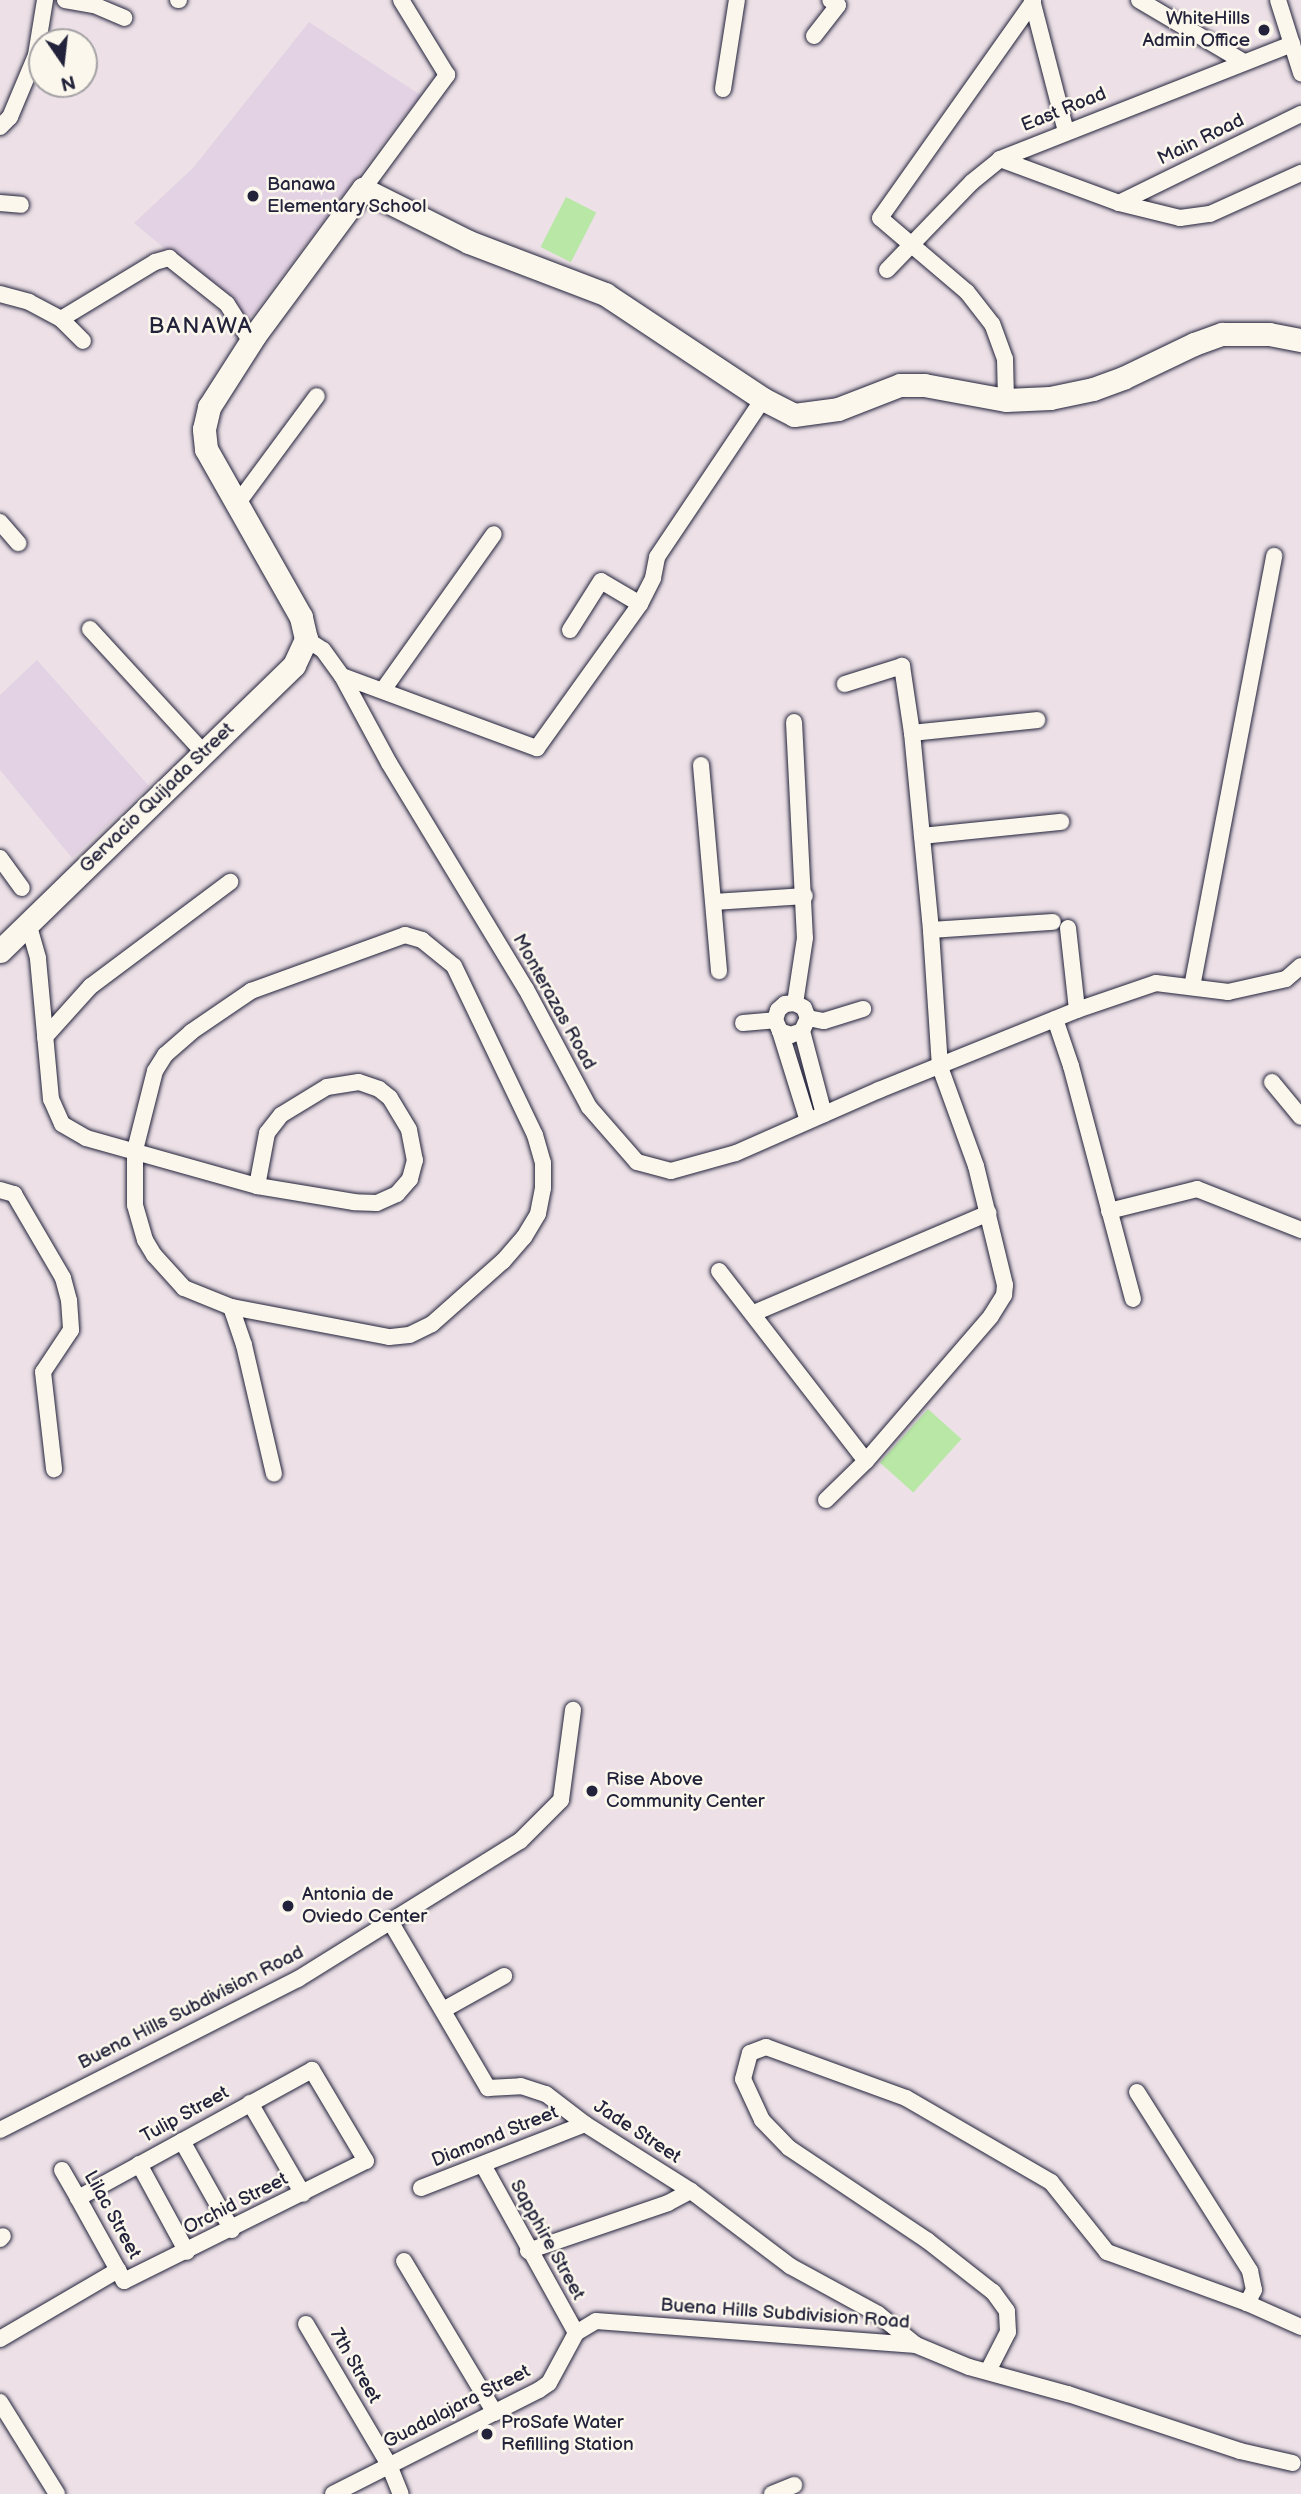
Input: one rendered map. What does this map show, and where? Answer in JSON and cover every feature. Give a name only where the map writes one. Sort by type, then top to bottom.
[{"type":"street","points":[[0,127],[9,117],[36,55],[45,0]]},
{"type":"street","points":[[65,0],[96,3],[124,18]]},
{"type":"street","points":[[306,639],[289,591],[206,449],[204,429],[209,407],[251,342],[447,75],[401,0]]},
{"type":"street","points":[[723,89],[737,0]]},
{"type":"street","points":[[814,36],[838,5],[830,0]]},
{"type":"street","points":[[1139,0],[1244,62]]},
{"type":"street","points":[[1278,0],[1301,74]]},
{"type":"street","points":[[1033,1],[1066,131]]},
{"type":"street","points":[[1006,400],[1005,359],[992,324],[967,292],[913,243],[880,218],[1033,1]]},
{"type":"street","name":"East Road","points":[[887,270],[972,182],[1000,159],[1292,44]]},
{"type":"street","name":"Main Road","points":[[1119,203],[1301,114]]},
{"type":"street","points":[[1000,159],[1119,203],[1181,218],[1196,218],[1301,173]]},
{"type":"street","points":[[363,189],[469,242],[605,294],[763,399],[794,415],[838,409],[900,385],[924,385],[1006,400],[1049,398],[1093,389],[1222,334],[1269,334],[1301,340]]},
{"type":"street","points":[[0,203],[21,205]]},
{"type":"street","points":[[61,319],[160,260],[180,264],[227,304],[251,342]]},
{"type":"street","points":[[0,294],[29,302],[61,319],[83,341]]},
{"type":"street","points":[[237,504],[317,396]]},
{"type":"street","points":[[342,676],[537,748],[640,604],[653,578],[657,558],[763,399]]},
{"type":"street","points":[[0,522],[19,543]]},
{"type":"street","points":[[383,690],[494,534]]},
{"type":"street","points":[[1192,987],[1274,556]]},
{"type":"street","points":[[570,630],[601,580],[640,604]]},
{"type":"street","points":[[90,629],[204,753]]},
{"type":"street","name":"Monterazas Road","points":[[306,639],[323,650],[342,676],[389,763],[526,989],[589,1107],[637,1162],[671,1171],[736,1153],[879,1090],[1077,1010],[1156,983],[1228,992],[1286,979],[1301,966]]},
{"type":"street","name":"Gervacio Quijada Street","points":[[0,951],[294,665],[306,639]]},
{"type":"street","points":[[826,1500],[866,1461],[991,1316],[1004,1295],[1004,1275],[989,1213],[940,1067],[931,930],[912,733],[902,666],[845,684]]},
{"type":"street","points":[[912,733],[1037,720]]},
{"type":"street","points":[[794,722],[805,896],[803,968],[795,1003]]},
{"type":"street","points":[[701,765],[719,971]]},
{"type":"street","points":[[922,836],[1061,822]]},
{"type":"street","points":[[0,858],[22,888]]},
{"type":"street","points":[[45,1037],[91,986],[230,882]]},
{"type":"street","points":[[714,902],[805,896]]},
{"type":"street","points":[[29,923],[38,959],[51,1099],[62,1124],[86,1138],[257,1186],[354,1202],[377,1203],[397,1194],[410,1179],[415,1160],[405,1120],[390,1098],[379,1089],[359,1082],[327,1087],[296,1103],[273,1123],[267,1133],[257,1186]]},
{"type":"street","points":[[931,930],[1061,925],[1077,1010]]},
{"type":"street","points":[[405,935],[422,940],[454,966],[535,1135],[543,1163],[538,1214],[524,1237],[503,1261],[432,1324],[409,1335],[389,1337],[231,1307],[184,1288],[154,1255],[145,1240],[135,1205],[135,1150],[147,1093],[155,1071],[165,1055],[224,1007],[251,991],[405,935]]},
{"type":"street","points":[[808,1121],[778,1025],[778,1010],[785,1004],[795,1003],[804,1008],[805,1025],[824,1114]]},
{"type":"street","points":[[743,1023],[778,1025],[791,1035],[805,1025],[863,1009]]},
{"type":"street","points":[[1055,1019],[1071,1066],[1133,1299]]},
{"type":"street","points":[[1272,1082],[1301,1117]]},
{"type":"street","points":[[1109,1211],[1197,1189],[1301,1230]]},
{"type":"street","points":[[0,1190],[14,1195],[63,1278],[69,1300],[71,1330],[43,1372],[54,1469]]},
{"type":"street","points":[[754,1313],[989,1213]]},
{"type":"street","points":[[719,1271],[866,1461]]},
{"type":"street","points":[[231,1307],[244,1345],[274,1474]]},
{"type":"street","name":"Buena Hills Subdivision Road","points":[[0,2130],[298,1979],[520,1841],[561,1800],[573,1710]]},
{"type":"street","name":"Jade Street","points":[[390,1922],[488,2088],[521,2085],[546,2094],[585,2124],[691,2191],[790,2266],[878,2314],[916,2345]]},
{"type":"street","points":[[443,2010],[504,1976]]},
{"type":"street","points":[[988,2371],[1008,2332],[1007,2311],[993,2292],[928,2241],[789,2148],[762,2120],[743,2079],[750,2053],[766,2047],[906,2098],[1051,2182],[1107,2252],[1247,2303],[1301,2326]]},
{"type":"street","name":"Tulip Street","points":[[78,2198],[312,2070],[366,2161]]},
{"type":"street","points":[[1137,2092],[1250,2271],[1254,2290],[1247,2303]]},
{"type":"street","points":[[250,2103],[303,2194]]},
{"type":"street","name":"Diamond Street","points":[[421,2188],[585,2124]]},
{"type":"street","points":[[181,2141],[232,2230]]},
{"type":"street","name":"Orchid Street","points":[[0,2339],[121,2276],[187,2252],[366,2161]]},
{"type":"street","points":[[139,2164],[187,2252]]},
{"type":"street","name":"Sapphire Street","points":[[483,2165],[528,2251],[576,2333]]},
{"type":"street","name":"Lilac Street","points":[[62,2170],[121,2276]]},
{"type":"street","points":[[528,2251],[668,2203],[691,2191]]},
{"type":"street","points":[[404,2261],[495,2413]]},
{"type":"street","name":"Buena Hills Subdivision Road","points":[[576,2333],[596,2321],[916,2345],[969,2367],[1068,2393],[1240,2451],[1293,2463]]},
{"type":"street","name":"7th Street","points":[[306,2323],[389,2465],[401,2494]]},
{"type":"street","name":"Guadalajara Street","points":[[333,2494],[549,2384],[576,2333]]},
{"type":"street","points":[[0,2402],[57,2494]]},
{"type":"street","points":[[772,2494],[794,2485]]},
{"type":"shaded area","name":"Banawa Elementary School","points":[[309,22],[422,96],[405,114],[249,319],[134,223],[193,168]]},
{"type":"shaded area","points":[[37,660],[149,786],[72,858],[0,770],[0,695]]},
{"type":"green space","points":[[566,197],[596,212],[571,262],[541,247]]},
{"type":"green space","points":[[928,1409],[961,1439],[913,1493],[880,1463]]},
{"type":"place","name":"WhiteHills Admin Office","points":[[1264,30]]},
{"type":"place","name":"Banawa Elementary School","points":[[253,196]]},
{"type":"place","name":"Rise Above Community Center","points":[[592,1791]]},
{"type":"place","name":"Antonia de Oviedo Center","points":[[288,1906]]},
{"type":"place","name":"ProSafe Water Refilling Station","points":[[487,2434]]},
{"type":"district","name":"BANAWA","points":[[201,326]]}]
